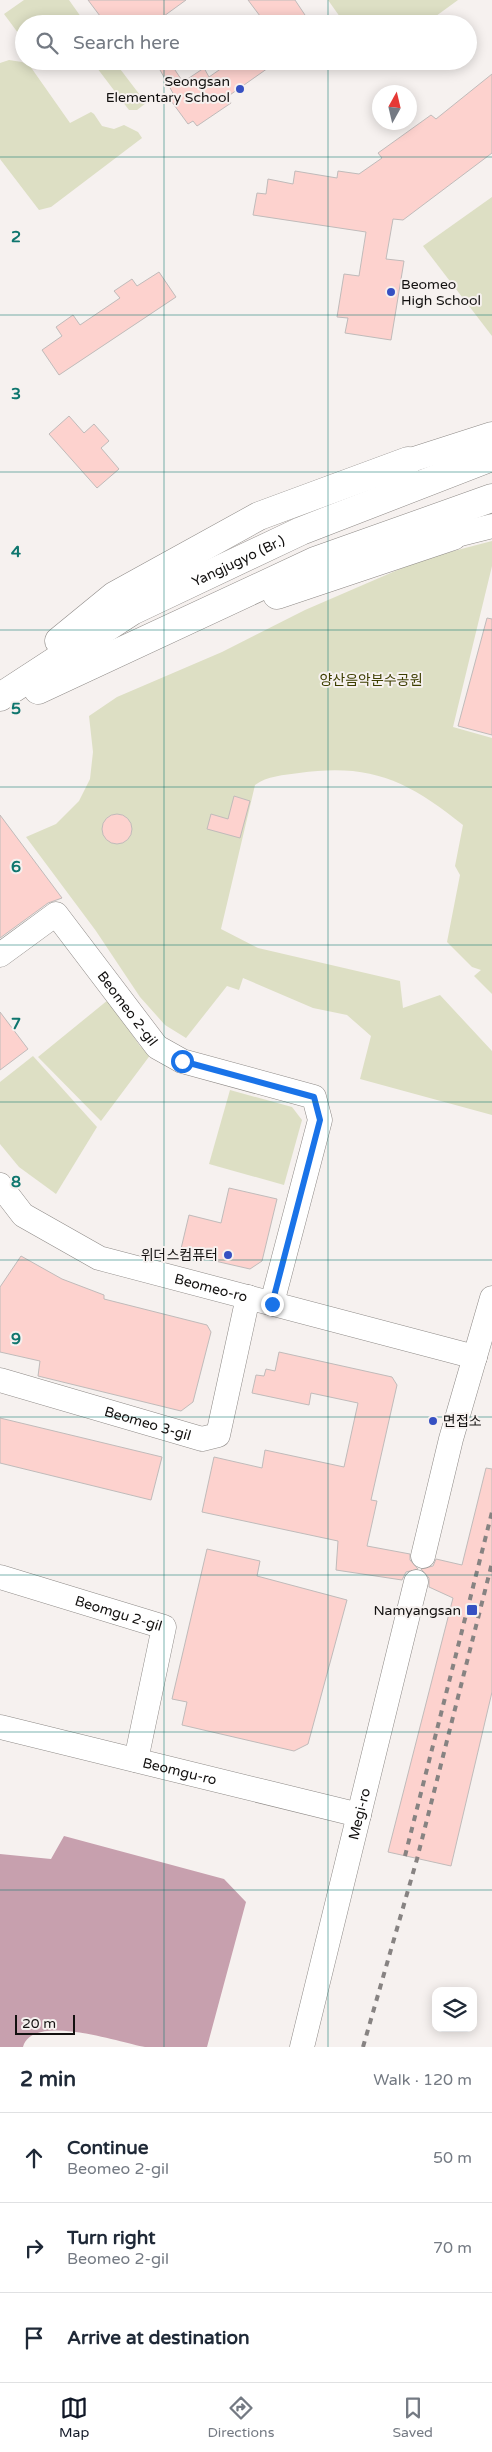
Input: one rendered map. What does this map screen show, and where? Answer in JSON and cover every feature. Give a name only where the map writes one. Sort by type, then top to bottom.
[{"type":"main road","name":"Yangjugyo (Br.)","points":[[0,697],[132,611],[301,531],[492,457]]},
{"type":"main road","points":[[0,689],[114,596],[260,516],[408,461]]},
{"type":"main road","points":[[0,707],[315,561],[492,498]]},
{"type":"main road","points":[[0,713],[121,670],[268,598],[453,536]]},
{"type":"street","points":[[408,461],[492,434]]},
{"type":"street","points":[[453,536],[492,526]]},
{"type":"street","name":"Beomeo 2-gil","points":[[0,955],[56,914],[158,1047],[182,1061],[314,1097],[320,1120],[272,1304]]},
{"type":"street","name":"Beomeo-ro","points":[[0,1185],[23,1215],[99,1258],[475,1357]]},
{"type":"street","name":"Beomeo 3-gil","points":[[0,1380],[202,1440],[218,1435],[248,1297]]},
{"type":"street","points":[[423,1556],[451,1438],[492,1298]]},
{"type":"street","name":"Beomgu 2-gil","points":[[0,1578],[164,1627],[136,1760]]},
{"type":"street","name":"Megi-ro","points":[[302,2047],[416,1582]]},
{"type":"street","name":"Beomgu-ro","points":[[0,1727],[359,1815]]},
{"type":"green space","points":[[24,0],[69,0],[80,15],[15,15],[15,29],[4,14]]},
{"type":"green space","points":[[328,0],[458,0],[437,15],[339,15]]},
{"type":"green space","points":[[9,60],[15,61],[15,70],[33,70],[70,123],[91,112],[102,126],[114,129],[124,125],[138,132],[142,138],[51,207],[39,210],[0,159],[0,63]]},
{"type":"green space","points":[[99,70],[121,70],[146,103],[137,110],[129,110]]},
{"type":"green space","points":[[492,197],[492,336],[423,246]]},
{"type":"green space","name":"양산음악분수공원","points":[[492,541],[492,566],[453,727],[492,738],[492,994],[474,976],[481,970],[472,967],[447,942],[460,875],[455,866],[463,825],[424,797],[406,787],[368,773],[324,771],[299,773],[270,778],[255,785],[221,929],[258,948],[400,981],[403,1008],[440,995],[492,1051],[492,1115],[360,1079],[371,1036],[347,1015],[313,1008],[243,978],[239,990],[227,986],[186,1038],[165,1025],[140,997],[96,931],[26,837],[56,824],[79,801],[90,779],[93,752],[89,716],[117,697],[222,652],[305,610],[423,559]]},
{"type":"green space","points":[[108,1000],[140,1046],[151,1054],[101,1121],[38,1057]]},
{"type":"green space","points":[[33,1056],[97,1127],[56,1194],[19,1167],[0,1144],[0,1082]]},
{"type":"green space","points":[[230,1090],[292,1107],[302,1120],[284,1185],[209,1164]]},
{"type":"shaded area","points":[[64,1836],[224,1879],[246,1902],[207,2047],[145,2047],[78,2032],[59,2031],[42,2032],[30,2037],[23,2047],[0,2047],[0,1854],[51,1859]]},
{"type":"building","points":[[88,0],[186,0],[165,15],[99,15]]},
{"type":"building","points":[[248,0],[295,0],[305,15],[259,15]]},
{"type":"building","points":[[160,70],[175,70],[183,82],[201,70],[205,70],[209,77],[219,70],[265,70],[227,97],[231,103],[197,126],[193,121],[188,124],[169,98],[174,95]]},
{"type":"building","points":[[492,74],[492,153],[403,220],[393,219],[386,259],[404,261],[391,340],[345,333],[348,318],[337,317],[344,274],[359,276],[366,232],[253,215],[257,193],[266,194],[268,179],[293,184],[295,171],[337,178],[338,171],[359,174],[382,158],[378,153],[410,130],[417,130],[417,125],[431,115],[436,119]]},
{"type":"building","points":[[159,272],[176,297],[59,375],[42,350],[62,336],[56,327],[73,315],[80,325],[120,298],[114,291],[132,279],[137,286]]},
{"type":"building","points":[[69,416],[84,433],[94,424],[109,441],[101,448],[119,469],[97,488],[49,434]]},
{"type":"building","points":[[487,618],[492,619],[492,735],[458,726]]},
{"type":"building","points":[[234,796],[250,801],[240,838],[207,829],[211,814],[228,819]]},
{"type":"building","points":[[117,814],[128,818],[132,829],[128,840],[117,844],[106,840],[102,829],[106,818]]},
{"type":"building","points":[[0,815],[62,898],[48,903],[0,938]]},
{"type":"building","points":[[0,1012],[28,1049],[0,1070]]},
{"type":"building","points":[[229,1188],[277,1199],[262,1261],[250,1269],[180,1253],[189,1215],[221,1223]]},
{"type":"building","points":[[21,1256],[62,1279],[104,1295],[104,1299],[207,1325],[211,1332],[193,1402],[181,1411],[38,1376],[40,1361],[0,1352],[0,1287]]},
{"type":"building","points":[[279,1352],[392,1377],[397,1385],[371,1500],[377,1501],[367,1546],[410,1554],[410,1560],[418,1569],[406,1572],[402,1580],[336,1570],[338,1541],[202,1512],[214,1457],[262,1468],[265,1450],[344,1467],[358,1403],[311,1393],[309,1405],[252,1393],[256,1375],[264,1376],[266,1369],[275,1371]]},
{"type":"building","points":[[0,1418],[162,1457],[151,1500],[0,1463]]},
{"type":"building","points":[[486,1468],[492,1469],[492,1692],[451,1866],[388,1852],[453,1598],[429,1587],[429,1578],[421,1569],[433,1566],[436,1559],[462,1565]]},
{"type":"building","points":[[207,1549],[260,1561],[257,1576],[347,1600],[308,1744],[294,1751],[182,1725],[187,1702],[172,1699]]},
{"type":"railway","points":[[405,1856],[492,1512]]},
{"type":"railway","points":[[363,2047],[417,1859],[492,1563]]},
{"type":"place","name":"Seongsan Elementary School","points":[[240,89]]},
{"type":"place","name":"Beomeo High School","points":[[391,292]]},
{"type":"place","name":"위더스컴퓨터","points":[[228,1255]]},
{"type":"place","name":"면접소","points":[[433,1421]]},
{"type":"place","name":"Namyangsan","points":[[472,1610]]},
{"type":"route","points":[[182,1061],[314,1097],[320,1120],[272,1304]]}]
